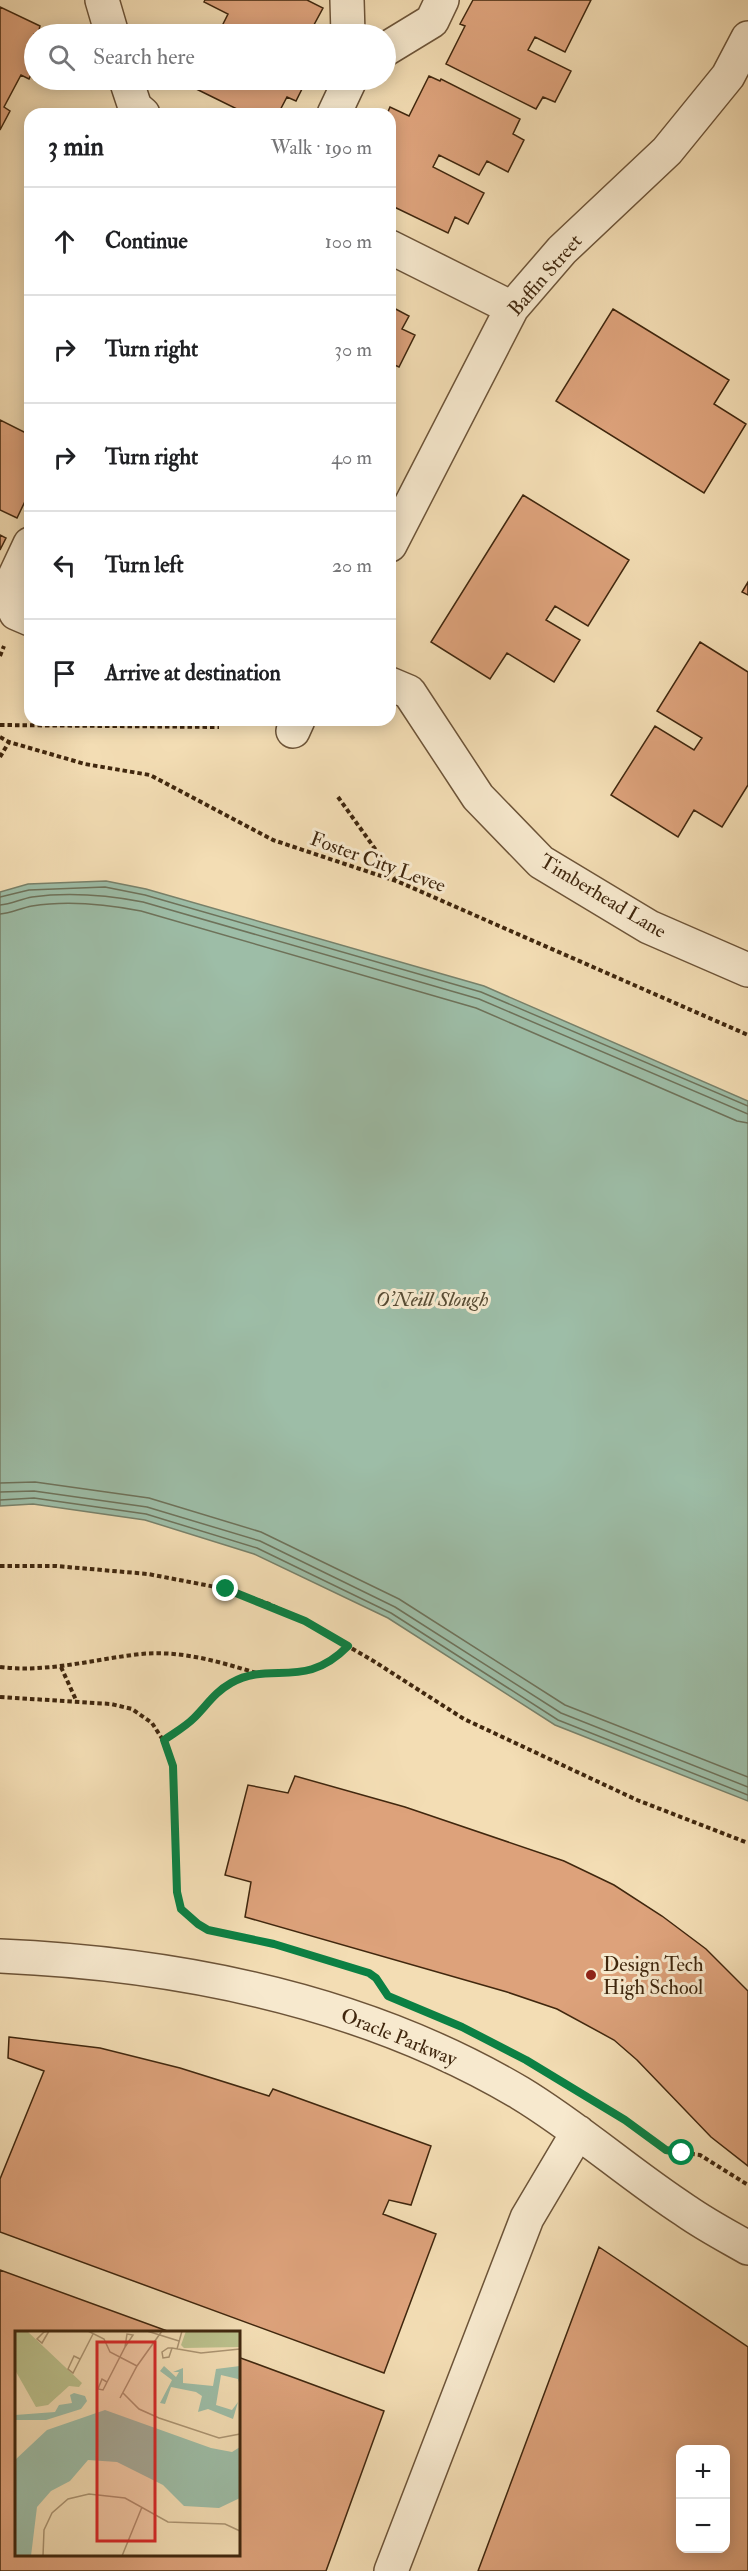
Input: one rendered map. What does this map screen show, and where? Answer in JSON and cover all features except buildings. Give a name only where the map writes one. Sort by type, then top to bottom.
[{"type":"street","points":[[102,0],[109,24]]},
{"type":"street","points":[[347,0],[348,24]]},
{"type":"street","points":[[396,43],[432,21],[441,0]]},
{"type":"street","name":"Baffin Street","points":[[396,533],[512,308],[562,250],[667,151],[728,76],[748,38]]},
{"type":"street","points":[[129,90],[136,108]]},
{"type":"street","points":[[337,108],[345,90]]},
{"type":"street","points":[[396,249],[512,308]]},
{"type":"street","points":[[24,557],[7,593],[15,613],[24,617]]},
{"type":"street","name":"Timberhead Lane","points":[[396,687],[409,692],[478,797],[541,862],[649,927],[748,970]]},
{"type":"street","name":"Oracle Parkway","points":[[0,1956],[57,1959],[179,1972],[293,1998],[358,2019],[476,2069],[520,2093],[578,2132],[686,2212],[748,2248]]},
{"type":"street","points":[[391,2571],[527,2218],[578,2132]]},
{"type":"path","points":[[0,656],[4,646]]},
{"type":"path","points":[[0,725],[24,725]]},
{"type":"path","points":[[110,726],[219,727]]},
{"type":"path","name":"Foster City Levee","points":[[0,736],[9,742],[85,764],[150,775],[273,840],[399,882],[748,1035]]},
{"type":"path","points":[[0,756],[9,742]]},
{"type":"path","points":[[338,797],[399,882]]},
{"type":"path","points":[[0,1566],[56,1566],[148,1574],[226,1589],[305,1621],[464,1719],[637,1800],[748,1844]]},
{"type":"path","points":[[164,1740],[188,1723],[212,1696],[233,1682],[263,1675],[306,1672],[329,1662],[348,1646]]},
{"type":"path","points":[[0,1667],[61,1667],[144,1654],[182,1655],[220,1662],[263,1675]]},
{"type":"path","points":[[61,1667],[76,1700]]},
{"type":"path","points":[[0,1697],[76,1700],[132,1709],[152,1723],[164,1740],[173,1766],[177,1892],[181,1909],[208,1930],[274,1944],[369,1973],[376,1978],[388,1996]]},
{"type":"path","points":[[661,2146],[672,2153],[690,2152],[700,2155],[748,2185]]},
{"type":"water","name":"O'Neill Slough","points":[[106,881],[146,889],[484,986],[748,1101],[748,1801],[555,1725],[388,1618],[254,1554],[145,1520],[33,1504],[0,1506],[0,892],[28,884]]},
{"type":"place","name":"Design Tech High School","points":[[591,1975]]},
{"type":"route","points":[[226,1589],[269,1604],[305,1621],[348,1646],[329,1662],[306,1672],[263,1675],[233,1682],[212,1696],[196,1716],[164,1740],[173,1766],[177,1892],[181,1909],[208,1930],[274,1944],[369,1973],[393,1999],[462,2027],[526,2060],[625,2120],[666,2150],[672,2153],[682,2153]]}]
